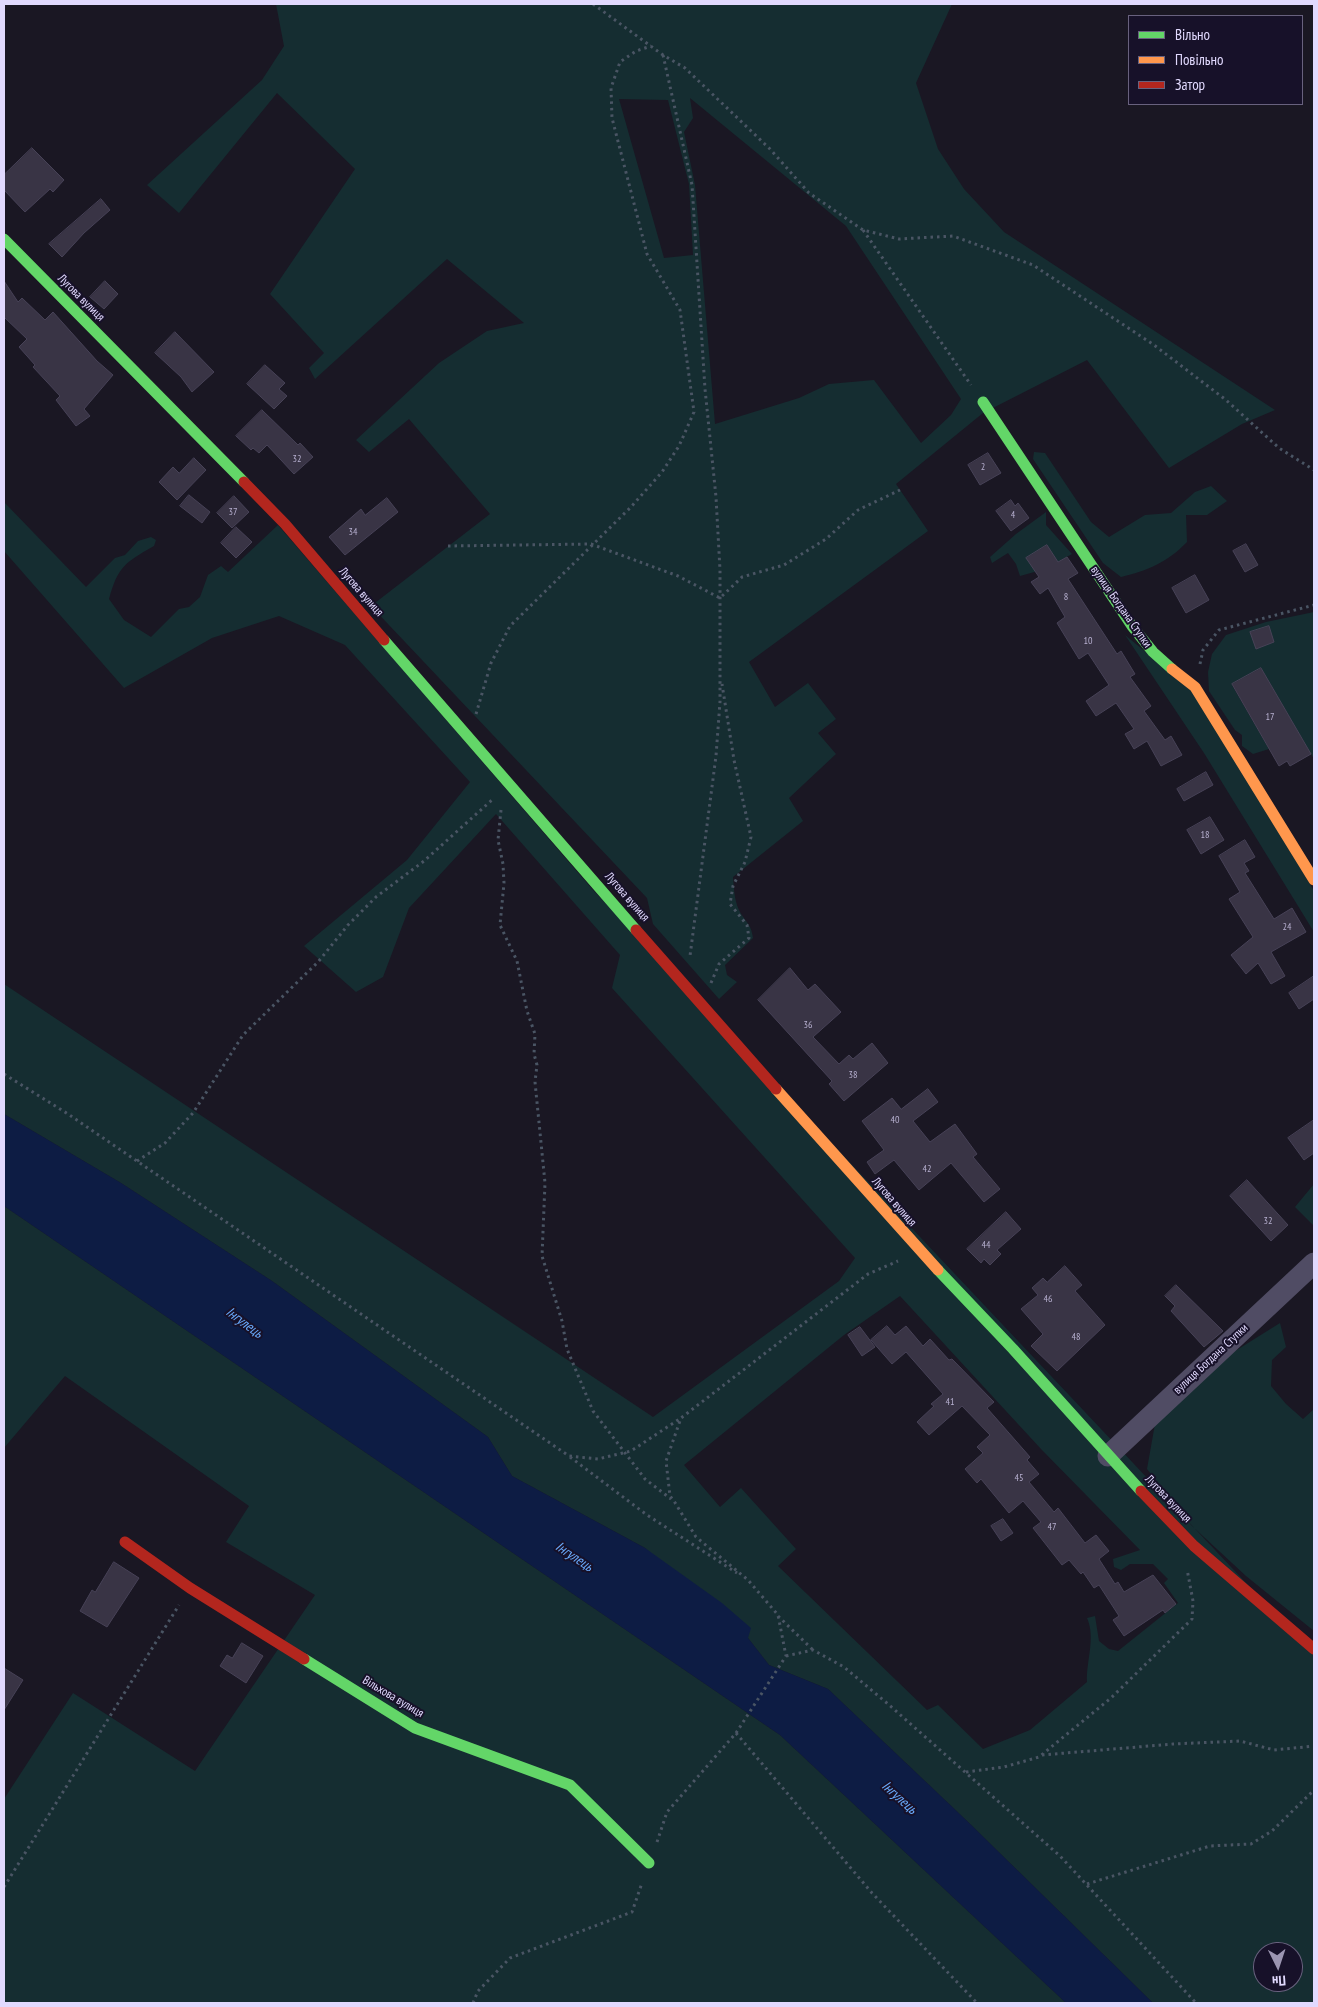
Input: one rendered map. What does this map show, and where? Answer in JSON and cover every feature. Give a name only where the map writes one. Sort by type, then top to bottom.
[{"type":"street","name":"Лугова вулиця","points":[[4,239],[285,524],[473,744],[503,786],[709,1011],[920,1252],[1013,1349],[1108,1456],[1194,1546],[1314,1649]]},
{"type":"street","name":"вулиця Богдана Ступки","points":[[983,402],[1132,626],[1148,647],[1168,667],[1195,687],[1314,880]]},
{"type":"street","name":"вулиця Богдана Ступки","points":[[1108,1456],[1314,1263]]},
{"type":"street","name":"Вільхова вулиця","points":[[125,1542],[190,1588],[415,1728],[570,1785],[649,1863]]},
{"type":"path","points":[[593,4],[663,55],[686,68],[770,149],[810,193],[864,230],[899,239],[953,236],[1033,265],[1154,345],[1226,400],[1279,448],[1314,470]]},
{"type":"path","points":[[473,744],[476,708],[491,663],[510,626],[662,472],[679,446],[694,412],[680,310],[647,254],[623,167],[612,118],[611,88],[620,62],[636,51],[651,46]]},
{"type":"path","points":[[663,55],[692,185],[705,389],[716,497],[720,598],[720,676],[716,756],[690,962]]},
{"type":"path","points":[[864,230],[983,402]]},
{"type":"path","points":[[720,598],[742,577],[784,565],[826,539],[858,510],[900,490]]},
{"type":"path","points":[[448,546],[591,544],[678,576],[720,598]]},
{"type":"path","points":[[1195,687],[1203,650],[1219,630],[1314,605]]},
{"type":"path","points":[[709,1011],[711,983],[719,964],[749,938],[746,925],[730,904],[733,886],[744,862],[751,837],[734,760],[720,676]]},
{"type":"path","points":[[137,1161],[165,1143],[193,1113],[243,1035],[318,962],[348,925],[376,897],[424,861],[503,786]]},
{"type":"path","points":[[503,786],[498,840],[504,864],[500,925],[517,961],[527,1010],[535,1034],[534,1054],[537,1064],[535,1082],[545,1183],[542,1256],[562,1321],[567,1349],[593,1411],[645,1479],[674,1501]]},
{"type":"path","points":[[4,1074],[68,1114],[569,1456],[647,1515],[748,1580]]},
{"type":"path","points":[[569,1456],[598,1459],[631,1451],[681,1418],[868,1274],[920,1252]]},
{"type":"path","points":[[681,1418],[666,1461],[670,1496],[696,1537],[748,1580],[778,1615],[813,1650],[844,1667],[1060,1856],[1196,2003]]},
{"type":"path","points":[[1040,1755],[1111,1698],[1192,1618],[1193,1601],[1186,1557],[1194,1546]]},
{"type":"path","points":[[4,1887],[190,1588]]},
{"type":"path","points":[[473,2003],[478,1991],[510,1958],[632,1912],[667,1812],[736,1733],[786,1656],[778,1615]]},
{"type":"path","points":[[786,1656],[813,1650]]},
{"type":"path","points":[[736,1733],[872,1893],[977,2003]]},
{"type":"path","points":[[965,1772],[1004,1767],[1040,1755],[1173,1744],[1240,1742],[1274,1750],[1314,1746]]},
{"type":"path","points":[[1087,1884],[1210,1846],[1251,1844],[1272,1831],[1314,1790]]},
{"type":"green space","points":[[276,4],[952,4],[916,83],[938,149],[964,189],[1004,232],[1275,410],[1242,424],[1169,468],[1087,360],[983,413],[896,484],[928,531],[749,662],[775,707],[808,683],[836,719],[818,733],[836,754],[789,798],[803,821],[733,877],[737,906],[749,926],[753,938],[725,965],[727,975],[737,982],[719,999],[653,924],[647,898],[371,606],[490,514],[409,419],[369,452],[356,440],[439,363],[487,331],[524,323],[447,259],[315,379],[309,368],[324,353],[270,294],[355,169],[277,93],[179,213],[147,185],[262,80],[284,46]],"holes":[[[690,98],[846,226],[961,399],[951,415],[921,443],[874,380],[829,384],[799,398],[715,424],[695,185],[684,132],[693,118]],[[619,99],[668,100],[689,184],[693,255],[664,258]]]},
{"type":"green space","points":[[1034,452],[1045,453],[1091,522],[1109,537],[1145,515],[1171,513],[1195,492],[1211,486],[1227,501],[1207,515],[1186,515],[1187,542],[1180,549],[1157,565],[1121,577],[1103,563],[1033,459]]},
{"type":"green space","points":[[4,502],[86,587],[115,558],[125,555],[138,541],[151,537],[156,540],[154,546],[129,562],[119,573],[109,599],[124,620],[151,637],[179,609],[189,607],[200,597],[208,575],[221,566],[228,572],[278,525],[593,890],[1314,1655],[1314,2003],[1153,2003],[966,1820],[828,1689],[769,1665],[748,1638],[645,1548],[512,1476],[488,1437],[272,1281],[121,1183],[4,1114],[4,984],[653,1417],[839,1281],[855,1258],[612,988],[620,955],[496,814],[409,908],[383,977],[356,992],[304,946],[407,860],[470,782],[345,645],[279,616],[212,638],[124,688],[4,551]],"holes":[[[900,1296],[1041,1449],[1140,1550],[1113,1559],[1114,1567],[1121,1570],[1130,1564],[1153,1564],[1168,1579],[1164,1583],[1178,1603],[1118,1651],[1109,1649],[1099,1641],[1095,1616],[1087,1618],[1091,1633],[1087,1682],[1030,1730],[983,1749],[938,1705],[927,1710],[778,1566],[796,1549],[741,1488],[720,1507],[684,1465],[844,1335]]]},
{"type":"green space","points":[[1046,512],[1046,525],[1072,554],[1045,569],[1020,576],[1016,564],[1008,553],[992,563],[990,557],[1016,534]]},
{"type":"green space","points":[[1314,612],[1314,759],[1261,668],[1232,685],[1269,749],[1253,754],[1242,746],[1242,735],[1235,730],[1209,691],[1208,672],[1212,654],[1226,635],[1266,622]]},
{"type":"green space","points":[[1125,635],[1198,695],[1314,891],[1314,932],[1204,753]]},
{"type":"green space","points":[[1314,1184],[1314,1226],[1295,1207]]},
{"type":"green space","points":[[4,1206],[780,1735],[1066,2003],[4,2003],[4,1799],[73,1693],[195,1771],[315,1595],[226,1542],[249,1506],[65,1376],[4,1448]]},
{"type":"green space","points":[[1280,1323],[1286,1347],[1272,1360],[1271,1386],[1286,1404],[1303,1419],[1314,1409],[1314,1631],[1246,1576],[1191,1525],[1147,1469],[1155,1424],[1224,1358]]},
{"type":"water","name":"Інгулець","points":[[4,1114],[121,1183],[272,1281],[488,1437],[512,1476],[645,1548],[722,1603],[751,1628],[748,1638],[769,1665],[828,1689],[966,1820],[1153,2003],[1066,2003],[780,1735],[4,1206]]},
{"type":"building","points":[[32,148],[64,180],[53,192],[50,189],[25,212],[4,190],[4,175]]},
{"type":"building","points":[[101,199],[110,210],[84,233],[62,257],[49,244]]},
{"type":"building","points":[[4,281],[18,302],[22,298],[45,320],[53,312],[97,361],[113,375],[84,409],[90,416],[76,426],[56,400],[60,396],[33,367],[35,365],[19,347],[27,339],[4,317]]},
{"type":"building","points":[[105,281],[118,294],[104,309],[90,297]]},
{"type":"building","points":[[175,332],[214,372],[192,392],[181,377],[155,353]]},
{"type":"building","points":[[265,365],[285,383],[279,389],[287,396],[274,409],[247,384]]},
{"type":"building","points":[[262,410],[313,457],[294,474],[267,445],[259,453],[253,448],[251,450],[236,436]]},
{"type":"building","points":[[988,453],[1001,473],[980,485],[968,465]]},
{"type":"building","points":[[194,458],[206,470],[177,500],[159,482],[173,467],[179,473]]},
{"type":"building","points":[[189,495],[210,512],[202,523],[180,506]]},
{"type":"building","points":[[234,496],[249,512],[232,528],[217,513]]},
{"type":"building","points":[[387,498],[398,512],[345,555],[329,537],[361,509],[365,515]]},
{"type":"building","points":[[1011,500],[1015,506],[1018,503],[1029,518],[1011,531],[996,511]]},
{"type":"building","points":[[236,527],[252,542],[236,558],[221,543]]},
{"type":"building","points":[[1246,544],[1258,565],[1245,572],[1233,551]]},
{"type":"building","points":[[1047,545],[1058,562],[1067,557],[1078,573],[1068,579],[1117,654],[1121,651],[1135,674],[1130,677],[1151,706],[1144,711],[1165,740],[1171,736],[1182,755],[1161,766],[1147,741],[1134,749],[1125,734],[1134,729],[1116,703],[1096,716],[1086,701],[1109,685],[1088,653],[1079,659],[1057,623],[1065,617],[1048,588],[1040,594],[1031,582],[1039,577],[1026,558]]},
{"type":"building","points":[[1195,575],[1209,600],[1186,613],[1172,588]]},
{"type":"building","points":[[1269,626],[1274,642],[1256,649],[1250,632]]},
{"type":"building","points":[[1261,668],[1311,754],[1290,766],[1287,761],[1279,766],[1232,684]]},
{"type":"building","points":[[1206,772],[1213,785],[1184,801],[1177,789]]},
{"type":"building","points":[[1210,817],[1224,840],[1201,854],[1187,830]]},
{"type":"building","points":[[1245,840],[1255,857],[1244,863],[1249,871],[1245,873],[1274,919],[1292,908],[1306,932],[1271,952],[1285,976],[1271,984],[1258,963],[1246,974],[1231,955],[1253,937],[1229,899],[1240,892],[1219,856]]},
{"type":"building","points":[[790,968],[808,990],[815,984],[841,1012],[813,1037],[839,1064],[849,1055],[853,1059],[872,1043],[888,1063],[844,1101],[829,1084],[832,1081],[758,1000]]},
{"type":"building","points":[[1314,976],[1314,999],[1299,1009],[1289,993]]},
{"type":"building","points":[[928,1089],[938,1102],[913,1121],[930,1142],[955,1124],[977,1154],[973,1157],[1000,1189],[984,1202],[951,1163],[919,1190],[894,1160],[875,1174],[867,1162],[884,1150],[862,1121],[892,1098],[901,1109]]},
{"type":"building","points":[[1314,1120],[1314,1153],[1304,1160],[1288,1138]]},
{"type":"building","points":[[1247,1180],[1288,1225],[1271,1241],[1230,1196]]},
{"type":"building","points":[[1006,1212],[1021,1229],[997,1250],[1001,1254],[990,1265],[984,1259],[981,1263],[967,1249]]},
{"type":"building","points":[[1065,1266],[1082,1285],[1075,1291],[1105,1325],[1057,1371],[1031,1346],[1043,1334],[1021,1309],[1038,1295],[1032,1288],[1043,1278],[1047,1282]]},
{"type":"building","points":[[1176,1285],[1223,1331],[1204,1347],[1171,1311],[1175,1306],[1165,1296]]},
{"type":"building","points":[[887,1326],[895,1335],[906,1326],[923,1346],[930,1339],[949,1360],[952,1359],[994,1402],[987,1408],[1030,1457],[1027,1460],[1039,1474],[1029,1482],[1054,1512],[1058,1508],[1085,1543],[1096,1535],[1109,1551],[1099,1559],[1115,1584],[1118,1582],[1124,1592],[1153,1575],[1176,1604],[1165,1613],[1163,1610],[1124,1636],[1113,1620],[1119,1616],[1099,1585],[1094,1588],[1083,1572],[1081,1574],[1069,1560],[1062,1565],[1033,1528],[1041,1522],[1023,1501],[1009,1513],[981,1479],[977,1483],[965,1469],[983,1453],[977,1447],[990,1435],[962,1406],[929,1435],[917,1422],[934,1406],[931,1404],[943,1394],[906,1352],[892,1364],[871,1340]]},
{"type":"building","points":[[860,1327],[875,1347],[862,1356],[848,1335]]},
{"type":"building","points":[[1003,1519],[1013,1533],[1001,1541],[991,1526]]},
{"type":"building","points":[[114,1562],[139,1578],[107,1627],[80,1611],[92,1590],[95,1592]]},
{"type":"building","points":[[242,1643],[263,1656],[246,1683],[220,1666],[227,1655],[232,1658]]},
{"type":"building","points":[[4,1668],[23,1680],[4,1710]]},
{"type":"traffic: fast","points":[[4,239],[244,482]]},
{"type":"traffic: fast","points":[[983,402],[1132,626],[1153,652],[1172,669]]},
{"type":"traffic: fast","points":[[384,640],[636,930]]},
{"type":"traffic: fast","points":[[938,1270],[1013,1349],[1141,1491]]},
{"type":"traffic: fast","points":[[304,1659],[415,1728],[570,1785],[649,1863]]},
{"type":"traffic: slow","points":[[1172,669],[1195,687],[1314,880]]},
{"type":"traffic: slow","points":[[776,1089],[938,1270]]},
{"type":"traffic: jam","points":[[244,482],[285,524],[384,640]]},
{"type":"traffic: jam","points":[[636,930],[776,1089]]},
{"type":"traffic: jam","points":[[1141,1491],[1194,1546],[1314,1649]]},
{"type":"traffic: jam","points":[[125,1542],[190,1588],[304,1659]]}]
